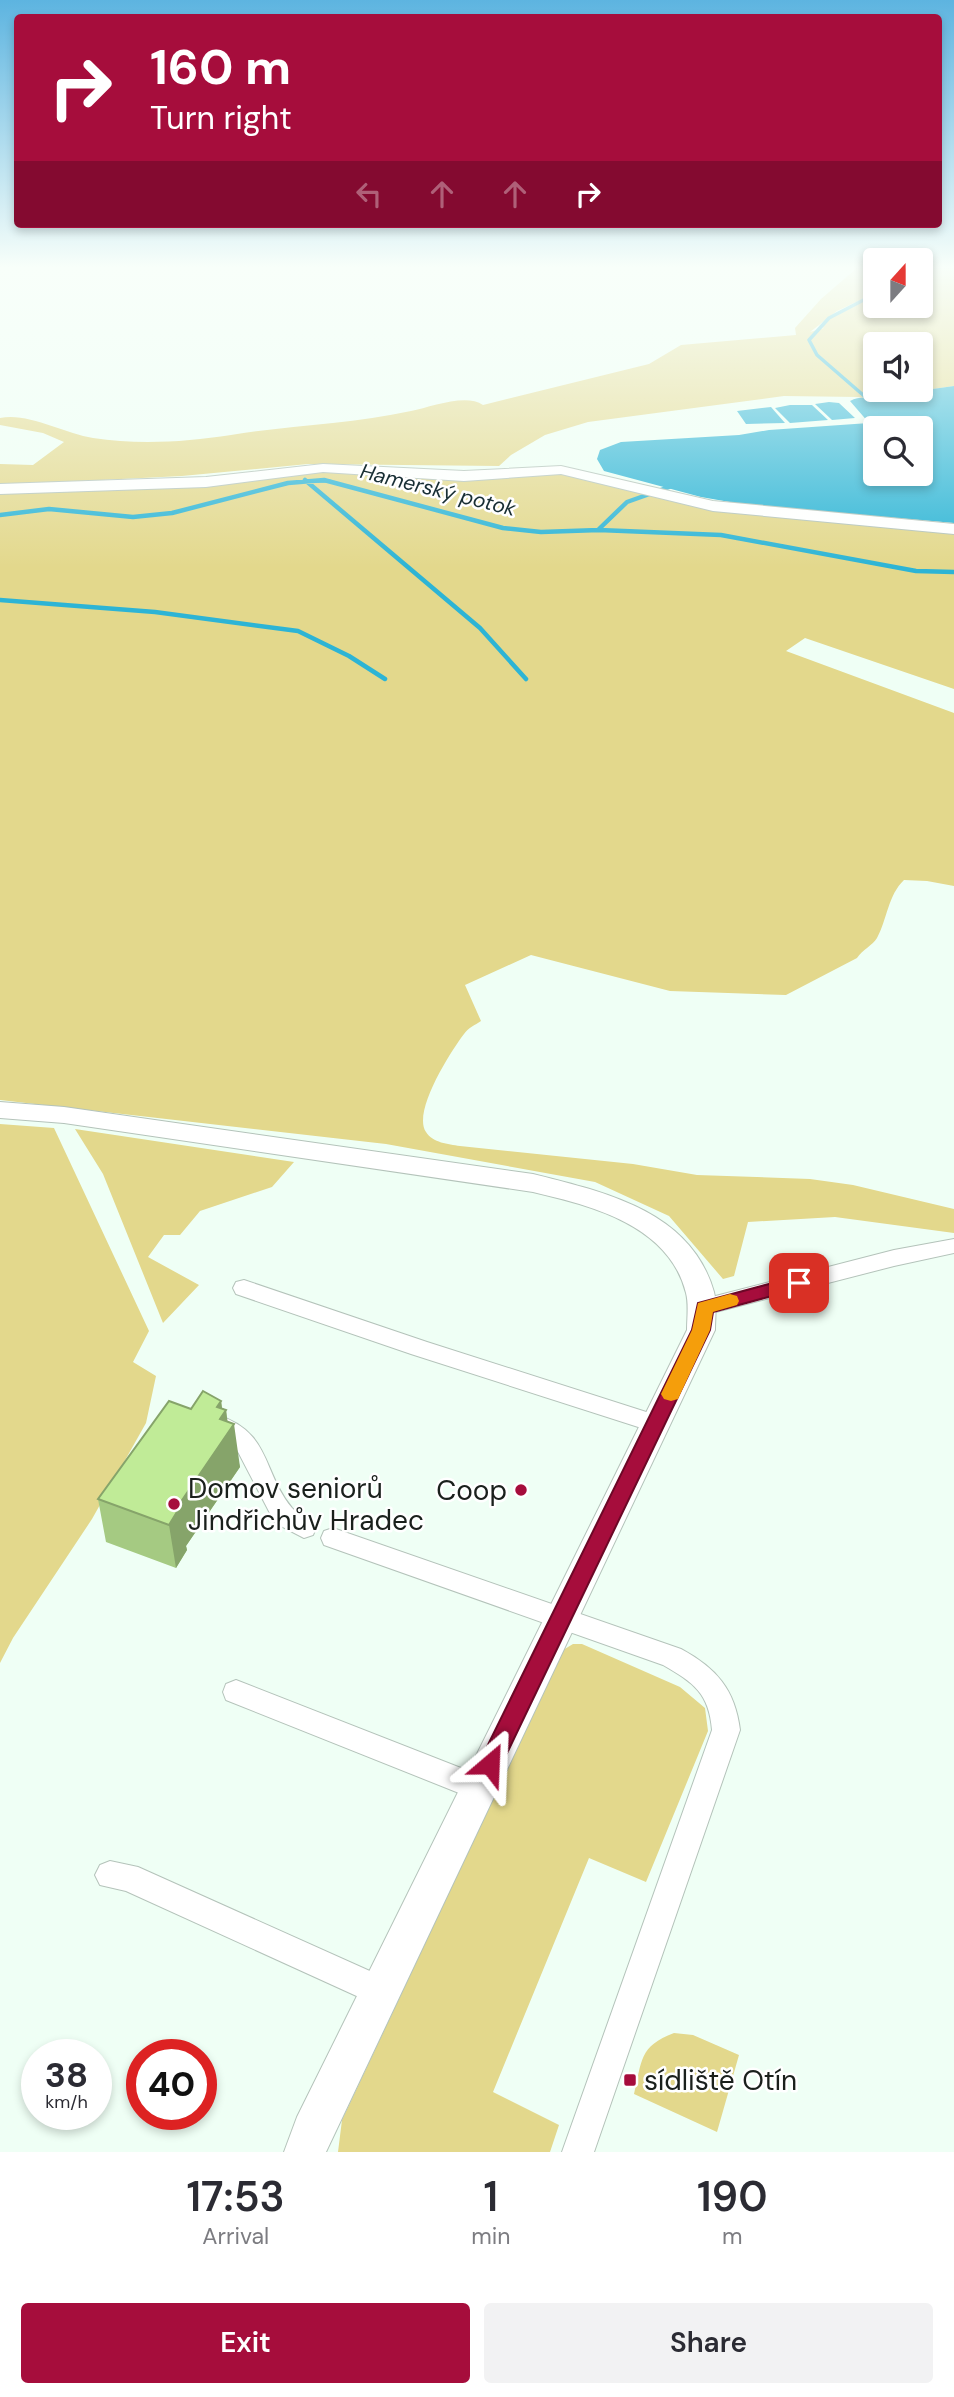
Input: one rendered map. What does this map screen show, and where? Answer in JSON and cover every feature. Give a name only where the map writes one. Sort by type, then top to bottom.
[{"type":"street","points":[[0,489],[206,482],[323,468],[464,475],[561,470],[713,506],[954,529]]},
{"type":"street","points":[[0,1110],[64,1115],[506,1179],[597,1198],[646,1222],[679,1250],[696,1278],[704,1307],[701,1330],[312,2132],[305,2152]]},
{"type":"street","points":[[704,1307],[894,1258],[954,1246]]},
{"type":"street","points":[[244,1288],[564,1396],[657,1424]]},
{"type":"street","points":[[197,1410],[215,1424],[244,1440],[284,1517],[304,1528]]},
{"type":"street","points":[[333,1538],[672,1657],[701,1673],[715,1689],[725,1708],[726,1730],[578,2152]]},
{"type":"street","points":[[236,1692],[478,1788]]},
{"type":"street","points":[[110,1875],[128,1877],[361,1983]]},
{"type":"shaded area","points":[[635,367],[863,367],[863,398],[784,396],[588,422],[545,435],[511,455],[499,466],[308,464],[182,476],[0,485],[0,464],[33,465],[64,442],[43,433],[0,425],[0,418],[34,420],[93,438],[162,442],[366,419],[458,401],[483,405]]},
{"type":"shaded area","points":[[933,367],[954,367],[954,386],[933,389]]},
{"type":"shaded area","points":[[345,471],[538,473],[589,477],[704,505],[954,534],[954,689],[805,638],[786,651],[954,713],[954,886],[904,880],[894,893],[873,943],[857,958],[786,995],[670,991],[531,955],[465,985],[481,1021],[466,1032],[443,1067],[428,1097],[423,1123],[426,1132],[433,1139],[460,1146],[633,1164],[697,1175],[810,1179],[853,1185],[954,1209],[954,1233],[835,1217],[748,1222],[734,1276],[723,1279],[669,1216],[595,1182],[386,1144],[0,1100],[0,492]]},
{"type":"shaded area","points":[[0,1124],[54,1128],[149,1331],[133,1362],[156,1376],[146,1423],[92,1519],[13,1638],[0,1663]]},
{"type":"shaded area","points":[[75,1129],[294,1162],[272,1187],[200,1211],[180,1235],[164,1235],[148,1257],[199,1285],[163,1323],[103,1174]]},
{"type":"shaded area","points":[[573,1644],[582,1644],[680,1687],[705,1708],[708,1731],[646,1882],[589,1858],[493,2092],[559,2125],[550,2152],[338,2152],[342,2120],[563,1650]]},
{"type":"shaded area","points":[[674,2033],[693,2035],[739,2055],[717,2132],[634,2094],[641,2064],[648,2049]]},
{"type":"water","points":[[954,386],[954,523],[747,505],[701,497],[604,471],[597,459],[600,450],[621,442],[863,423],[863,486],[933,486],[933,416],[863,416],[850,401],[863,398],[863,402],[933,402],[933,389]]},
{"type":"water","points":[[839,403],[855,418],[832,420],[815,404]]},
{"type":"water","points":[[812,405],[828,420],[790,423],[775,408]]},
{"type":"water","points":[[771,407],[785,423],[746,424],[737,411]]},
{"type":"building","points":[[203,1391],[221,1401],[217,1407],[226,1410],[220,1419],[234,1424],[178,1506],[180,1507],[169,1525],[98,1499],[169,1401],[191,1409]]},
{"type":"waterway","points":[[831,367],[863,395]]},
{"type":"waterway","name":"Hamerský potok","points":[[0,515],[49,509],[133,517],[172,513],[288,483],[307,481]]},
{"type":"waterway","points":[[307,481],[480,628],[526,679]]},
{"type":"waterway","name":"Hamerský potok","points":[[307,481],[312,481]]},
{"type":"waterway","name":"Hamerský potok","points":[[312,481],[328,481]]},
{"type":"waterway","name":"Hamerský potok","points":[[312,481],[328,481]]},
{"type":"waterway","name":"Hamerský potok","points":[[328,481],[503,528],[541,532],[599,530],[721,535],[916,571],[954,572]]},
{"type":"waterway","points":[[599,529],[627,502],[672,486]]},
{"type":"waterway","points":[[0,600],[155,612],[298,631],[349,656],[385,679]]},
{"type":"slow traffic","points":[[671,1394],[701,1330],[704,1307],[730,1301]]},
{"type":"place","name":"Coop","points":[[521,1490]]},
{"type":"place","name":"Domov seniorů Jindřichův Hradec","points":[[174,1504]]},
{"type":"place","name":"sídliště Otín","points":[[630,2080]]},
{"type":"route","points":[[490,1764],[701,1330],[704,1307],[799,1283]]}]
